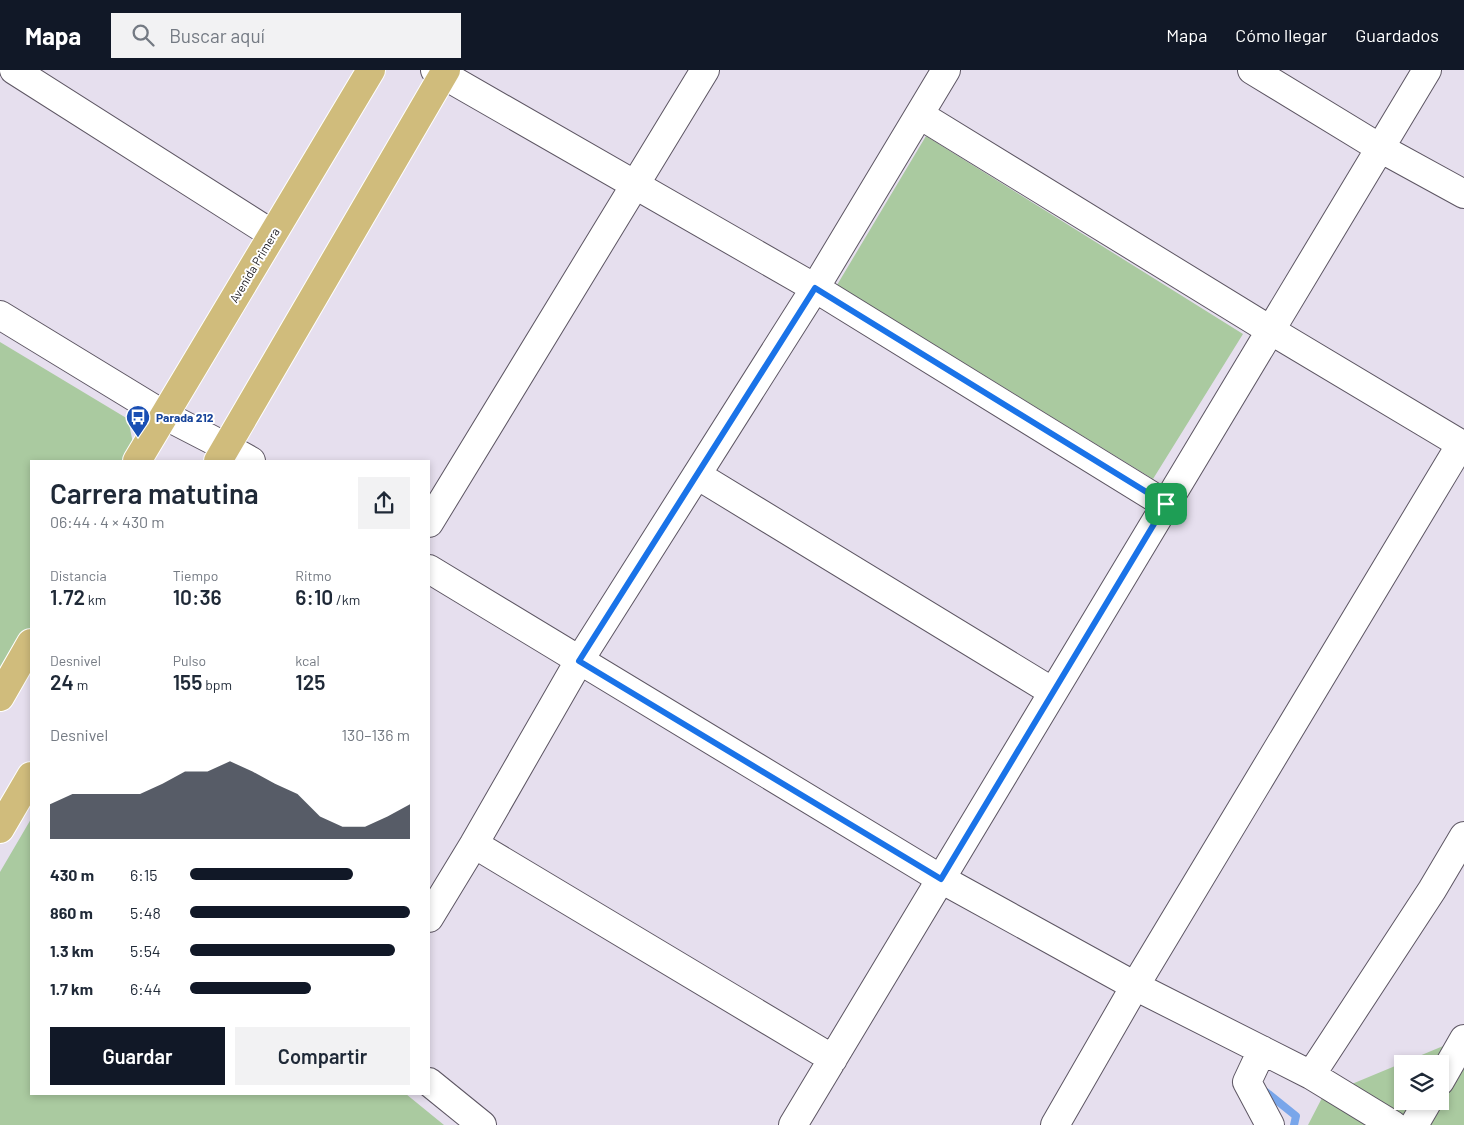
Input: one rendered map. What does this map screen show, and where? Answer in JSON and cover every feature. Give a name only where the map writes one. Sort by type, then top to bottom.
[{"type":"main road","name":"Avenida Primera","points":[[138,460],[370,70]]},
{"type":"main road","points":[[222,454],[442,72]]},
{"type":"main road","points":[[0,697],[30,646]]},
{"type":"main road","points":[[0,828],[30,779]]},
{"type":"street","points":[[14,70],[272,234]]},
{"type":"street","points":[[430,521],[705,70]]},
{"type":"street","points":[[430,916],[474,844],[579,661],[815,288],[946,70]]},
{"type":"street","points":[[1252,70],[1380,148],[1464,194]]},
{"type":"street","points":[[793,1125],[1427,70]]},
{"type":"street","points":[[442,72],[815,288],[1166,504]]},
{"type":"street","points":[[920,115],[1270,330],[1463,445],[1135,986],[1054,1125]]},
{"type":"street","points":[[0,315],[164,415],[222,454],[247,460]]},
{"type":"street","points":[[697,475],[1053,692]]},
{"type":"street","points":[[430,570],[941,879],[1135,986],[1311,1075],[1393,1125]]},
{"type":"street","points":[[1311,1075],[1432,890],[1464,836]]},
{"type":"street","points":[[474,844],[833,1059]]},
{"type":"street","points":[[1449,1065],[1464,1039]]},
{"type":"street","points":[[1262,1050],[1248,1082],[1270,1125]]},
{"type":"street","points":[[430,1083],[482,1125]]},
{"type":"street","points":[[1414,1125],[1423,1110]]},
{"type":"green space","points":[[926,136],[1243,334],[1153,479],[837,285]]},
{"type":"green space","points":[[0,342],[128,419],[134,448],[128,460],[30,460],[30,633],[0,687]]},
{"type":"green space","points":[[30,821],[30,1095],[407,1095],[444,1125],[0,1125],[0,872]]},
{"type":"green space","points":[[1448,1044],[1464,1046],[1464,1125],[1308,1125],[1323,1096],[1394,1066],[1394,1110],[1449,1110],[1449,1055],[1422,1055]]},
{"type":"waterway","points":[[1266,1092],[1296,1116],[1294,1125]]},
{"type":"place","name":"Parada 212","points":[[138,438]]},
{"type":"route","points":[[815,288],[1166,504],[941,879],[579,661],[815,288]]}]
